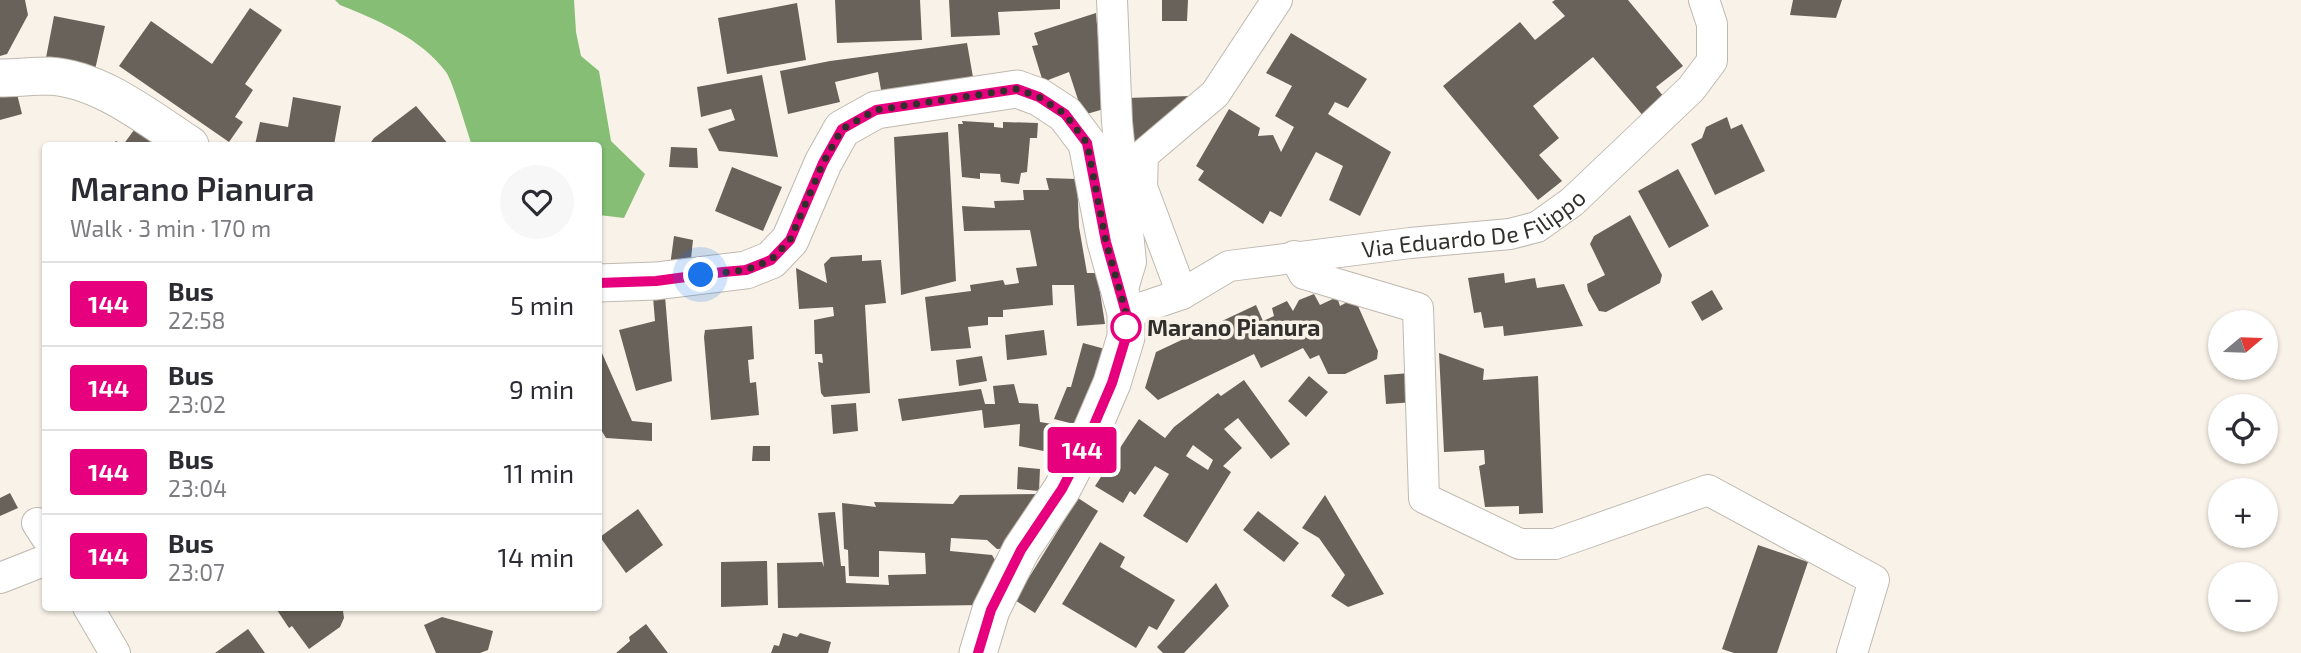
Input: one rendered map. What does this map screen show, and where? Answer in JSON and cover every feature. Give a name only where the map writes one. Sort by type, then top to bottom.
[{"type":"street","points":[[978,653],[991,610],[1021,550],[1062,489],[1088,439],[1126,337],[1124,302],[1131,262],[1116,122],[1112,0]]},
{"type":"street","points":[[1181,294],[1142,187],[1143,155],[1215,94],[1277,0]]},
{"type":"street","name":"Via Eduardo De Filippo","points":[[1124,302],[1181,294],[1229,266],[1294,256],[1510,234],[1537,227],[1582,193],[1691,89],[1712,61],[1712,24],[1704,0]]},
{"type":"street","points":[[0,78],[51,76],[86,83],[125,103],[185,142]]},
{"type":"street","points":[[602,283],[656,281],[746,270],[771,260],[790,240],[823,163],[842,129],[876,110],[1017,89],[1039,97],[1065,114],[1087,143],[1106,242],[1124,302]]},
{"type":"street","points":[[1294,256],[1304,274],[1418,308],[1424,498],[1520,544],[1555,544],[1708,490],[1874,580],[1852,653]]},
{"type":"street","points":[[0,578],[42,562]]},
{"type":"street","points":[[90,611],[115,653]]},
{"type":"green space","points":[[335,0],[574,0],[581,56],[599,71],[611,141],[645,174],[624,218],[602,215],[602,142],[471,142],[449,78],[436,60],[398,31],[340,5]]},
{"type":"building","points":[[0,0],[25,0],[28,15],[7,54],[0,56]]},
{"type":"building","points":[[835,0],[920,0],[922,40],[837,43]]},
{"type":"building","points":[[949,0],[1060,0],[1060,9],[998,12],[1000,35],[951,37]]},
{"type":"building","points":[[1162,0],[1188,0],[1187,21],[1162,21]]},
{"type":"building","points":[[1628,0],[1683,66],[1656,87],[1667,101],[1645,118],[1593,57],[1533,106],[1559,138],[1539,155],[1562,181],[1538,200],[1443,86],[1520,22],[1535,40],[1565,16],[1552,2]]},
{"type":"building","points":[[1793,0],[1842,0],[1836,18],[1790,15]]},
{"type":"building","points":[[797,3],[806,60],[727,74],[718,18]]},
{"type":"building","points":[[250,8],[282,30],[245,84],[253,90],[235,117],[243,122],[229,142],[119,66],[151,21],[212,64]]},
{"type":"building","points":[[1096,13],[1104,109],[1083,115],[1069,72],[1043,82],[1032,46],[1038,45],[1034,33]]},
{"type":"building","points":[[54,16],[105,26],[94,74],[45,63]]},
{"type":"building","points":[[1291,33],[1367,79],[1348,108],[1335,102],[1328,114],[1391,152],[1360,216],[1329,200],[1343,166],[1316,152],[1281,217],[1270,211],[1263,224],[1198,180],[1204,171],[1196,166],[1229,109],[1260,128],[1258,136],[1273,135],[1281,152],[1294,127],[1275,116],[1292,86],[1266,73]]},
{"type":"building","points":[[967,43],[974,83],[882,96],[878,72],[835,82],[840,102],[788,114],[780,71],[830,61]]},
{"type":"building","points":[[762,75],[778,157],[719,151],[708,129],[735,120],[731,109],[701,117],[697,87]]},
{"type":"building","points":[[17,94],[22,114],[0,120],[0,97]]},
{"type":"building","points":[[1190,96],[1149,144],[1130,146],[1126,98]]},
{"type":"building","points":[[293,97],[341,106],[335,142],[256,142],[260,122],[288,127]]},
{"type":"building","points":[[416,106],[446,142],[371,142]]},
{"type":"building","points":[[1727,117],[1731,129],[1742,124],[1765,171],[1715,195],[1691,144],[1702,138],[1706,127]]},
{"type":"building","points":[[962,121],[994,123],[994,127],[1003,128],[1003,122],[1038,123],[1037,138],[1030,138],[1027,172],[1021,173],[1019,184],[1001,182],[1000,174],[980,173],[980,179],[962,177],[958,124],[963,124]]},
{"type":"building","points":[[134,130],[151,142],[125,142]]},
{"type":"building","points":[[948,132],[956,281],[901,295],[894,137]]},
{"type":"building","points":[[671,147],[697,148],[698,168],[669,167]]},
{"type":"building","points":[[732,167],[782,187],[763,231],[715,211]]},
{"type":"building","points":[[1678,169],[1709,226],[1669,248],[1638,191]]},
{"type":"building","points":[[1046,178],[1077,179],[1079,227],[1087,273],[1097,273],[1105,324],[1077,326],[1074,285],[1052,285],[1053,305],[1003,310],[1003,317],[988,317],[988,325],[968,327],[971,348],[931,351],[925,297],[971,291],[970,285],[1003,280],[1005,285],[1019,283],[1016,268],[1037,266],[1030,230],[964,231],[962,206],[995,208],[994,201],[1024,200],[1023,190],[1049,190]]},
{"type":"building","points":[[1630,215],[1662,275],[1660,283],[1606,312],[1599,311],[1587,284],[1605,275],[1590,244],[1594,236]]},
{"type":"building","points":[[674,236],[693,240],[690,268],[670,266]]},
{"type":"building","points":[[862,255],[862,261],[881,260],[886,303],[865,305],[870,393],[824,397],[821,393],[818,362],[823,363],[822,354],[815,354],[814,320],[834,316],[833,307],[799,309],[796,268],[827,283],[824,264],[831,257]]},
{"type":"building","points":[[1504,273],[1505,283],[1535,278],[1537,288],[1564,284],[1583,326],[1504,336],[1503,326],[1484,328],[1481,312],[1474,313],[1468,278]]},
{"type":"building","points":[[1712,290],[1723,309],[1702,321],[1691,302]]},
{"type":"building","points":[[1314,294],[1320,305],[1337,297],[1340,306],[1351,300],[1358,306],[1378,351],[1377,359],[1345,374],[1328,374],[1319,355],[1310,359],[1303,348],[1261,368],[1254,354],[1158,400],[1145,388],[1156,352],[1256,305],[1263,321],[1274,316],[1272,308],[1287,301],[1293,311],[1299,300]]},
{"type":"building","points":[[665,296],[672,381],[636,391],[619,330],[655,321],[653,297]]},
{"type":"building","points":[[752,326],[754,359],[748,360],[750,383],[756,382],[759,415],[711,420],[705,330]]},
{"type":"building","points":[[1044,330],[1047,355],[1007,360],[1005,335]]},
{"type":"building","points":[[1083,343],[1105,349],[1078,425],[1054,419],[1067,387],[1071,387]]},
{"type":"building","points":[[602,353],[632,421],[652,423],[652,441],[606,438],[602,432]]},
{"type":"building","points":[[1439,353],[1484,369],[1483,380],[1538,376],[1543,513],[1519,514],[1519,506],[1485,507],[1479,466],[1485,464],[1484,450],[1444,452]]},
{"type":"building","points":[[982,356],[987,381],[959,386],[956,360]]},
{"type":"building","points":[[1411,373],[1415,402],[1386,404],[1384,375]]},
{"type":"building","points":[[1309,376],[1328,392],[1306,417],[1288,401]]},
{"type":"building","points":[[1244,380],[1290,444],[1271,459],[1238,418],[1224,429],[1242,448],[1223,466],[1231,472],[1187,543],[1143,516],[1169,474],[1155,466],[1135,495],[1130,491],[1123,503],[1095,486],[1139,419],[1165,438],[1174,427],[1218,393],[1221,396]],"holes":[[[1193,445],[1213,460],[1208,470],[1186,456]]]},
{"type":"building","points":[[1014,384],[1019,403],[1038,404],[1040,422],[1052,424],[1050,437],[1070,445],[1068,456],[1019,446],[1020,424],[984,428],[982,410],[902,421],[898,399],[981,389],[985,404],[995,404],[993,386]]},
{"type":"building","points":[[856,403],[858,431],[833,434],[831,405]]},
{"type":"building","points":[[753,446],[770,446],[770,461],[752,461]]},
{"type":"building","points":[[1018,467],[1040,469],[1039,491],[1017,489]]},
{"type":"building","points":[[10,493],[18,508],[0,516],[0,498]]},
{"type":"building","points":[[1042,494],[1010,548],[997,549],[987,540],[951,538],[950,551],[992,555],[998,565],[982,605],[778,608],[777,563],[822,562],[824,567],[818,513],[835,512],[841,566],[845,566],[846,583],[889,585],[888,575],[926,574],[925,553],[879,551],[879,577],[849,576],[848,550],[844,549],[842,503],[876,507],[874,502],[953,504],[960,495]]},
{"type":"building","points":[[1325,495],[1384,594],[1348,607],[1331,596],[1345,575],[1319,538],[1302,528]]},
{"type":"building","points":[[1078,498],[1098,511],[1035,613],[1015,600]]},
{"type":"building","points":[[638,509],[663,545],[626,573],[602,540],[602,536]]},
{"type":"building","points":[[1258,511],[1299,543],[1284,562],[1243,530]]},
{"type":"building","points":[[1100,542],[1125,557],[1120,567],[1175,600],[1157,630],[1149,626],[1136,648],[1062,604]]},
{"type":"building","points":[[1758,545],[1808,562],[1777,653],[1734,653],[1722,649]]},
{"type":"building","points":[[767,561],[768,605],[721,607],[721,562]]},
{"type":"building","points":[[1216,583],[1229,606],[1184,653],[1163,653],[1157,647]]},
{"type":"building","points":[[278,611],[343,611],[344,618],[340,627],[309,649],[292,626],[289,628]]},
{"type":"building","points":[[442,617],[493,631],[488,650],[480,653],[436,653],[424,625]]},
{"type":"building","points":[[646,624],[668,653],[616,653],[630,641],[629,637]]},
{"type":"building","points":[[248,629],[265,653],[215,653]]},
{"type":"building","points":[[783,633],[797,637],[800,633],[831,642],[828,653],[771,653],[774,645],[779,646]]},
{"type":"bus line","name":"144","points":[[602,283],[656,281],[746,270],[771,260],[790,240],[823,163],[842,129],[876,110],[1017,89],[1039,97],[1065,114],[1087,143],[1106,242],[1122,292],[1126,313],[1126,337],[1112,383],[1088,439],[1062,489],[1021,550],[991,610],[978,653]]},
{"type":"place","name":"Marano Pianura","points":[[1126,327]]},
{"type":"route","points":[[701,275],[746,270],[771,260],[790,240],[823,163],[842,129],[876,110],[1017,89],[1039,97],[1065,114],[1087,143],[1106,242],[1122,292],[1126,313],[1126,337],[1126,327]]}]
